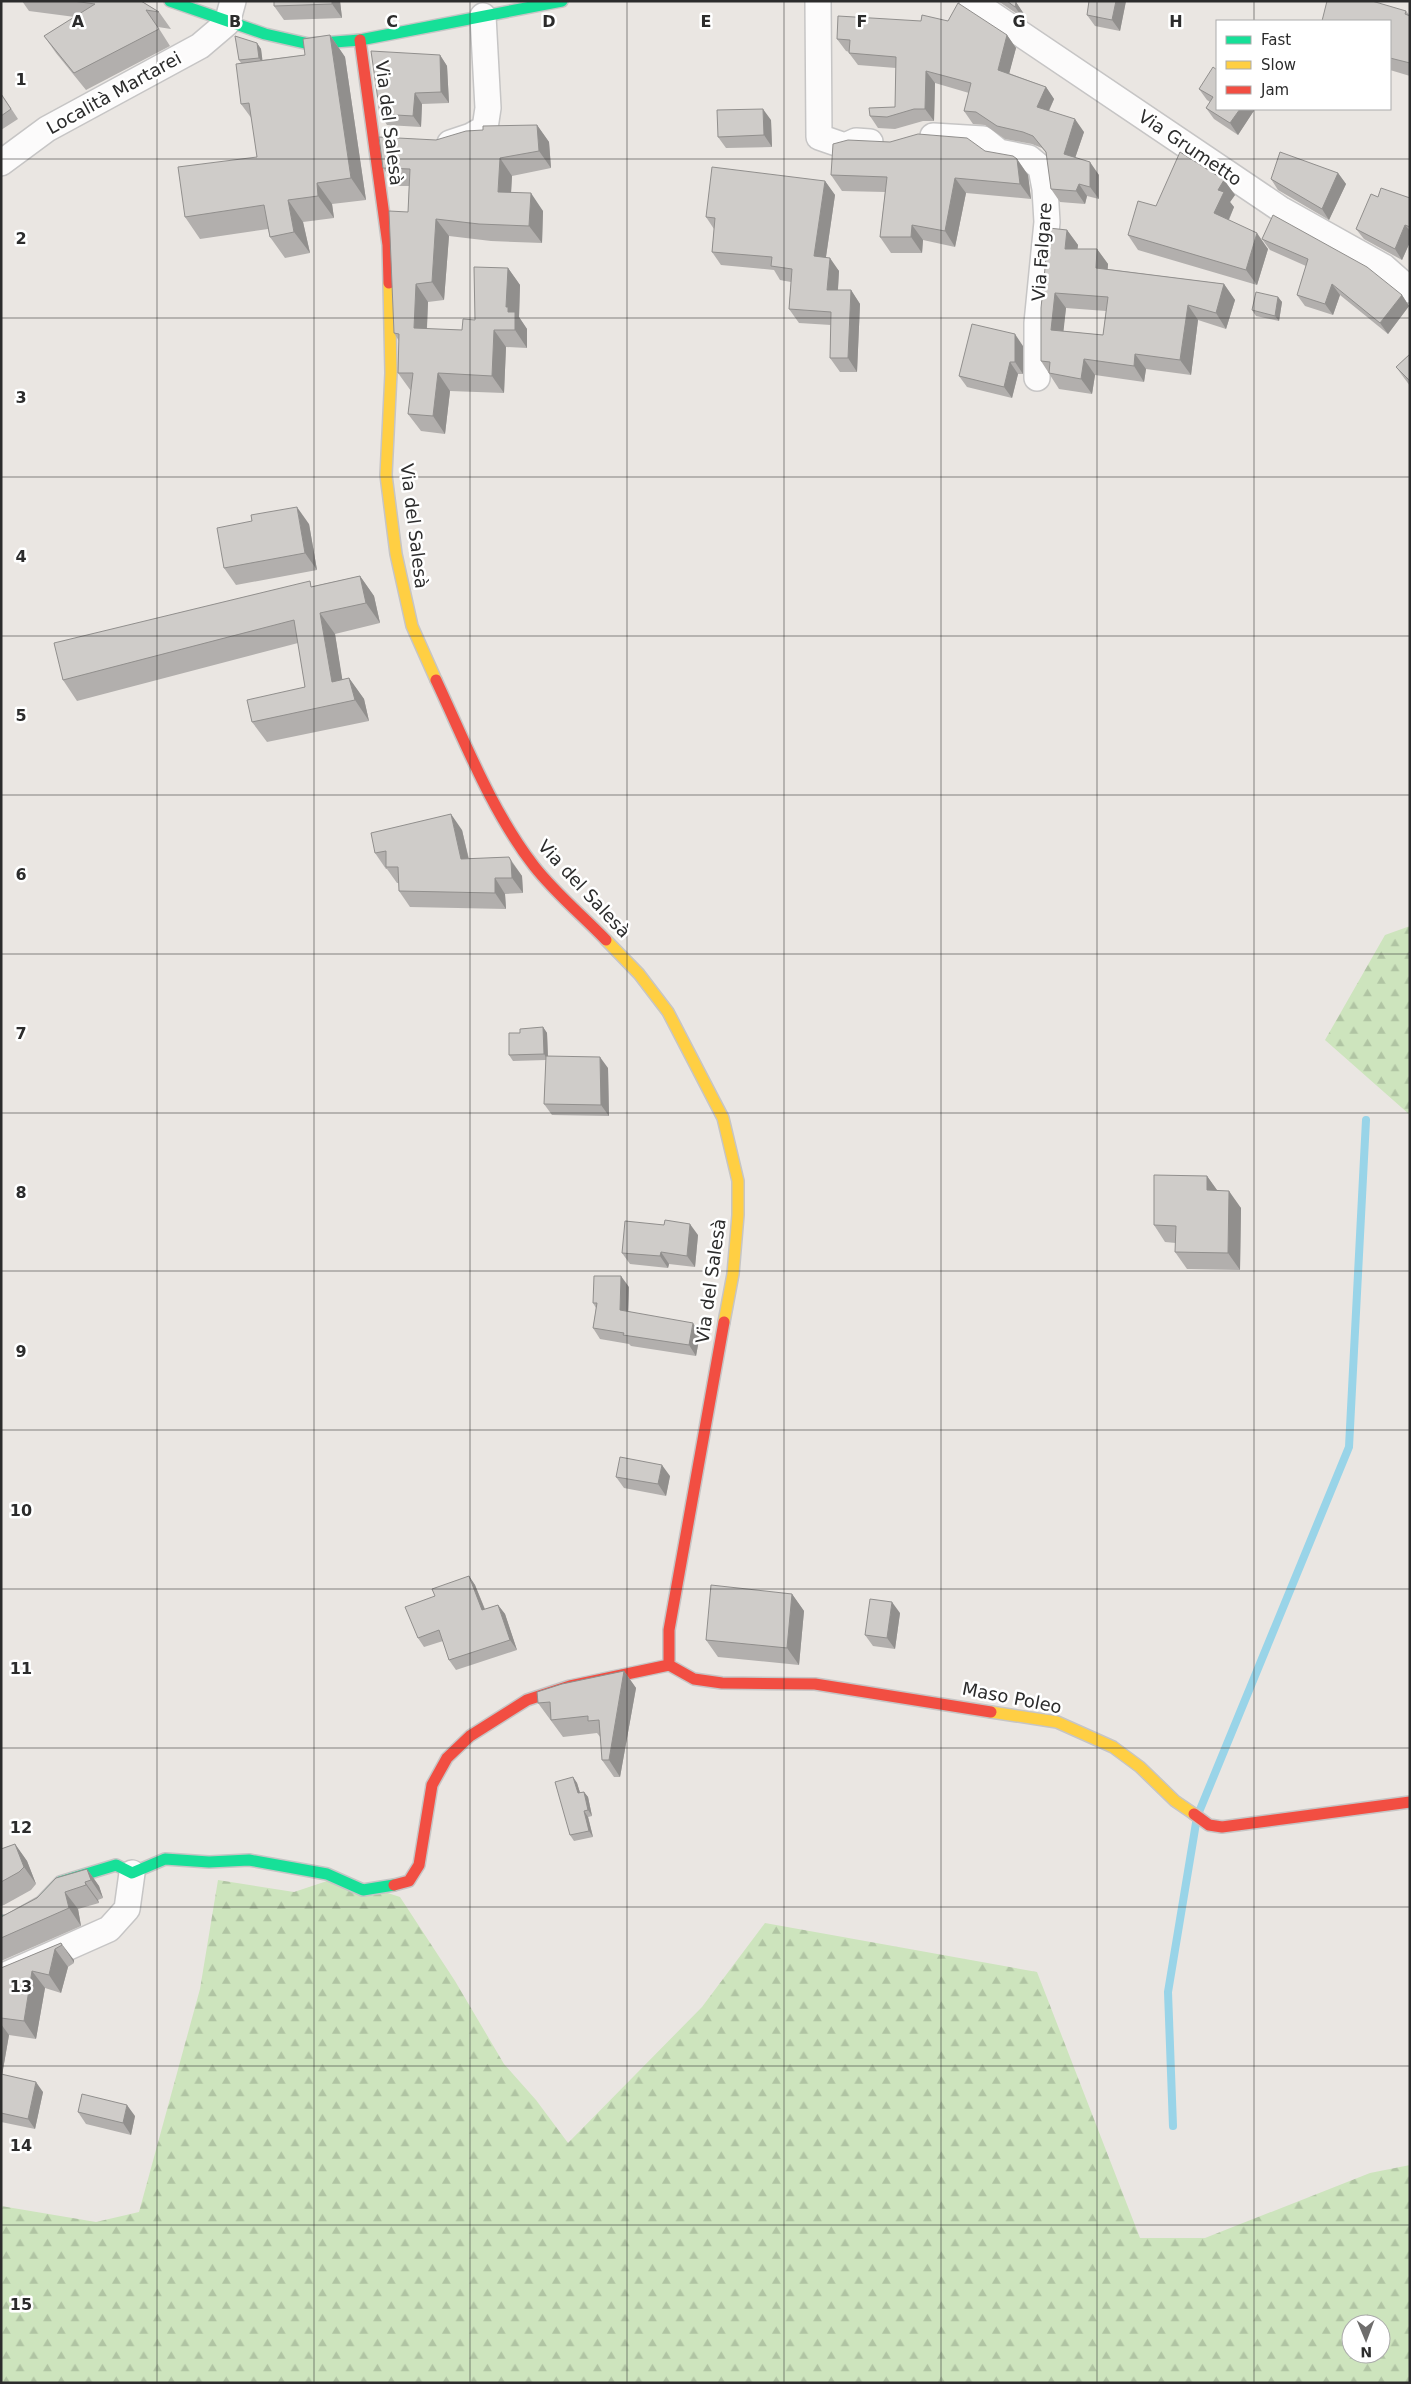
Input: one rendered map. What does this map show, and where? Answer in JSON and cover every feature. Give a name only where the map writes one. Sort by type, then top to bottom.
[{"type":"street","points":[[170,1],[230,12],[265,34],[309,44],[360,40],[562,1]]},
{"type":"street","name":"Via Falgare","points":[[818,1],[819,137],[845,146],[856,141],[902,141],[927,135],[984,139],[998,152],[1030,158],[1041,168],[1046,189],[1047,222],[1037,324],[1037,378]]},
{"type":"street","name":"Via Grumetto","points":[[972,1],[1282,210],[1384,267],[1410,290]]},
{"type":"street","name":"Località Martarei","points":[[1,163],[47,129],[200,46],[230,12]]},
{"type":"street","points":[[425,142],[449,143],[471,136],[485,128],[488,108],[483,16]]},
{"type":"street","name":"Via del Salesà","points":[[360,40],[388,245],[391,382],[386,475],[396,554],[412,626],[494,806],[535,867],[639,974],[668,1012],[723,1118],[736,1166],[738,1215],[733,1274],[669,1630],[669,1665]]},
{"type":"street","points":[[374,138],[400,140]]},
{"type":"street","points":[[1,1921],[8,1921],[41,1902],[60,1882],[116,1865],[132,1874],[165,1860],[209,1862],[249,1860],[327,1874],[363,1890],[404,1883],[409,1881],[419,1865],[432,1785],[447,1758],[470,1736],[527,1700],[570,1686],[669,1665]]},
{"type":"street","name":"Maso Poleo","points":[[669,1665],[694,1680],[722,1683],[815,1684],[1057,1722],[1113,1747],[1140,1767],[1175,1802],[1209,1824],[1222,1827],[1410,1802]]},
{"type":"street","points":[[1,1977],[109,1929],[127,1909],[132,1874]]},
{"type":"green space","points":[[1410,926],[1410,1115],[1325,1040],[1385,935]]},
{"type":"green space","points":[[339,1877],[400,1897],[455,1981],[504,2064],[536,2100],[568,2143],[702,2007],[765,1923],[1037,1972],[1140,2238],[1205,2238],[1370,2173],[1410,2165],[1410,2383],[1,2383],[1,2206],[96,2222],[139,2212],[200,1989],[218,1880],[294,1892]]},
{"type":"building","points":[[73,1],[141,1],[159,12],[146,10],[159,29],[74,73],[44,36],[95,4]]},
{"type":"building","points":[[274,1],[332,1],[332,4],[274,6]]},
{"type":"building","points":[[1007,1],[1015,1],[1015,7]]},
{"type":"building","points":[[1089,1],[1116,1],[1112,20],[1087,15]]},
{"type":"building","points":[[1327,1],[1372,1],[1406,11],[1405,14],[1410,16],[1410,63],[1391,58],[1391,20],[1322,20]]},
{"type":"building","points":[[958,3],[1007,35],[998,70],[1046,87],[1037,107],[1075,119],[1064,154],[1090,162],[1090,187],[1079,184],[1076,191],[1051,189],[1046,152],[1033,136],[997,126],[976,112],[964,111],[971,83],[926,71],[925,109],[914,109],[887,117],[870,116],[869,108],[895,107],[896,57],[849,53],[850,40],[837,39],[838,16],[921,21],[922,15],[948,21]]},
{"type":"building","points":[[330,35],[351,178],[317,183],[318,196],[288,200],[294,232],[270,237],[264,205],[185,217],[178,167],[257,157],[249,103],[241,104],[236,64],[305,55],[303,39]]},
{"type":"building","points":[[235,36],[257,43],[259,58],[239,60]]},
{"type":"building","points":[[371,51],[440,55],[441,92],[415,93],[413,116],[380,114]]},
{"type":"building","points":[[1213,67],[1216,69],[1216,110],[1239,110],[1230,123],[1206,108],[1213,97],[1199,89]]},
{"type":"building","points":[[1,94],[11,109],[1,116]]},
{"type":"building","points":[[763,109],[764,135],[718,137],[717,110]]},
{"type":"building","points":[[537,125],[539,151],[500,158],[498,192],[531,193],[529,226],[479,224],[436,219],[432,282],[416,284],[414,328],[462,330],[463,319],[475,320],[474,267],[508,268],[506,307],[508,307],[508,312],[515,312],[515,330],[494,330],[492,376],[438,373],[433,416],[408,414],[413,373],[398,373],[399,334],[394,333],[389,211],[408,212],[410,169],[383,168],[379,137],[436,140],[466,131],[483,130],[483,126]]},
{"type":"building","points":[[918,134],[967,138],[985,151],[1013,156],[1017,159],[1020,184],[955,178],[945,231],[912,225],[911,237],[880,237],[887,177],[831,175],[833,144],[848,140],[890,142]]},
{"type":"building","points":[[1180,152],[1224,180],[1218,190],[1224,192],[1214,213],[1257,233],[1246,270],[1128,235],[1138,201],[1156,206]]},
{"type":"building","points":[[1280,152],[1338,173],[1322,209],[1271,179]]},
{"type":"building","points":[[712,167],[825,181],[814,256],[830,258],[827,290],[851,290],[848,358],[830,358],[831,312],[789,309],[792,269],[771,266],[772,257],[712,252],[715,218],[706,217]]},
{"type":"building","points":[[1381,188],[1410,198],[1410,227],[1405,225],[1395,249],[1356,229],[1371,194],[1378,197]]},
{"type":"building","points":[[1273,215],[1367,267],[1402,295],[1380,323],[1332,284],[1325,304],[1297,295],[1308,259],[1262,239]]},
{"type":"building","points":[[1049,228],[1067,230],[1065,249],[1097,249],[1096,268],[1224,284],[1216,313],[1188,305],[1180,360],[1135,354],[1134,366],[1084,359],[1081,379],[1049,373],[1050,362],[1041,361],[1041,308]],"holes":[[[1055,293],[1108,297],[1103,335],[1051,330]]]},
{"type":"building","points":[[1256,292],[1278,297],[1275,316],[1252,310]]},
{"type":"building","points":[[972,324],[1015,334],[1015,362],[1010,362],[1004,387],[959,376]]},
{"type":"building","points":[[1410,354],[1410,381],[1396,367]]},
{"type":"building","points":[[297,507],[305,553],[224,568],[217,528],[252,521],[251,515]]},
{"type":"building","points":[[360,576],[366,603],[320,613],[332,682],[349,678],[355,700],[252,722],[247,700],[305,687],[294,620],[63,680],[54,643],[310,581],[311,587]]},
{"type":"building","points":[[451,814],[461,859],[509,857],[512,878],[495,878],[495,893],[399,891],[398,867],[386,867],[386,851],[375,853],[371,833]]},
{"type":"building","points":[[543,1027],[544,1054],[509,1055],[509,1033],[520,1033],[520,1029]]},
{"type":"building","points":[[546,1056],[600,1057],[601,1105],[544,1104]]},
{"type":"building","points":[[1154,1175],[1207,1176],[1207,1190],[1229,1191],[1228,1253],[1175,1252],[1176,1226],[1154,1225]]},
{"type":"building","points":[[665,1220],[690,1224],[687,1256],[661,1252],[660,1256],[622,1253],[625,1221],[664,1225]]},
{"type":"building","points":[[594,1276],[621,1276],[620,1310],[693,1323],[689,1345],[623,1335],[624,1333],[593,1328],[597,1303],[593,1303]]},
{"type":"building","points":[[620,1457],[662,1465],[658,1484],[616,1477]]},
{"type":"building","points":[[469,1576],[482,1610],[498,1605],[510,1640],[449,1660],[439,1630],[418,1638],[405,1607],[435,1596],[432,1589]]},
{"type":"building","points":[[711,1585],[792,1594],[787,1648],[706,1640]]},
{"type":"building","points":[[870,1599],[892,1602],[887,1638],[865,1635]]},
{"type":"building","points":[[624,1671],[609,1760],[602,1760],[599,1720],[588,1721],[588,1716],[551,1720],[550,1702],[538,1703],[537,1692],[562,1684]]},
{"type":"building","points":[[573,1777],[578,1793],[584,1792],[588,1810],[584,1811],[589,1831],[570,1835],[555,1782]]},
{"type":"building","points":[[15,1844],[24,1867],[1,1882],[1,1849]]},
{"type":"building","points":[[87,1869],[91,1880],[85,1882],[86,1885],[65,1892],[69,1908],[1,1938],[1,1917],[37,1898],[56,1878]]},
{"type":"building","points":[[61,1943],[62,1945],[55,1949],[49,1975],[32,1971],[24,2021],[1,2018],[1,1968]]},
{"type":"building","points":[[1,2074],[36,2082],[28,2119],[1,2113]]},
{"type":"building","points":[[82,2094],[127,2105],[123,2123],[78,2112]]},
{"type":"waterway","points":[[1199,1812],[1349,1447],[1366,1120]]},
{"type":"waterway","points":[[1173,2126],[1168,1992],[1196,1823]]},
{"type":"traffic: fast","points":[[170,1],[265,34],[309,44],[360,40],[562,1]]},
{"type":"traffic: fast","points":[[1,1921],[8,1921],[41,1902],[60,1882],[116,1865],[132,1873],[165,1859],[209,1862],[249,1860],[327,1874],[363,1890],[394,1885]]},
{"type":"traffic: slow","points":[[389,283],[391,373],[386,475],[396,554],[412,626],[436,680]]},
{"type":"traffic: slow","points":[[606,940],[639,974],[668,1012],[723,1118],[738,1181],[738,1215],[733,1274],[724,1322]]},
{"type":"traffic: slow","points":[[991,1712],[1057,1722],[1113,1747],[1140,1767],[1175,1801],[1194,1814]]},
{"type":"traffic: jam","points":[[360,40],[388,245],[389,283]]},
{"type":"traffic: jam","points":[[436,680],[480,776],[519,845],[551,886],[606,940]]},
{"type":"traffic: jam","points":[[669,1665],[669,1630],[724,1322]]},
{"type":"traffic: jam","points":[[669,1665],[694,1679],[722,1683],[815,1684],[991,1712]]},
{"type":"traffic: jam","points":[[394,1885],[409,1881],[419,1865],[432,1785],[447,1758],[470,1736],[527,1700],[570,1686],[669,1665]]},
{"type":"traffic: jam","points":[[1194,1814],[1209,1825],[1222,1827],[1410,1802]]}]
